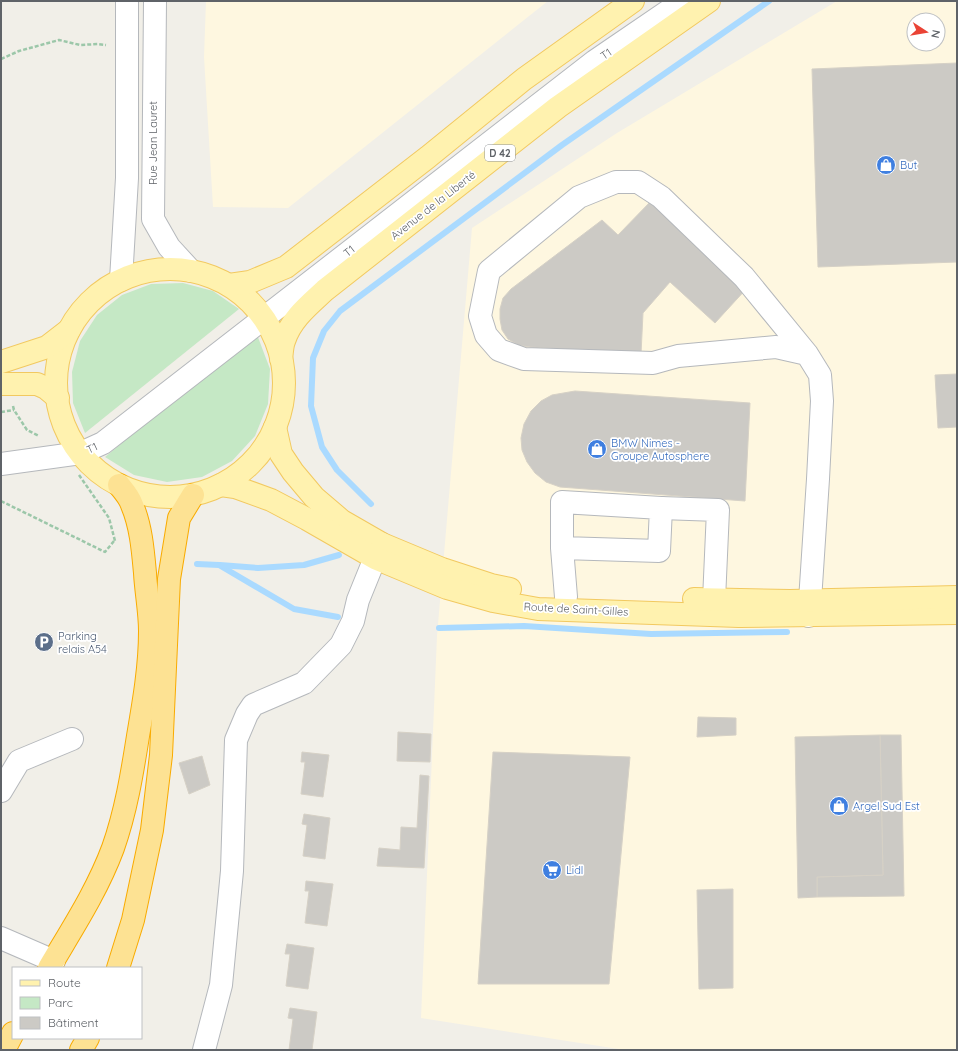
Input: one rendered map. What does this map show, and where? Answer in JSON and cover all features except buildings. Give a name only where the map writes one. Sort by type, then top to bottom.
[{"type":"highway","points":[[52,964],[97,885],[112,848],[126,805],[142,717],[150,629],[141,538],[132,504],[119,485]]},
{"type":"highway","points":[[118,967],[133,920],[152,830],[161,755],[169,580],[179,518],[193,494]]},
{"type":"highway","points":[[4,1050],[12,1035]]},
{"type":"highway","points":[[81,1050],[87,1039]]},
{"type":"main road","points":[[228,285],[250,282],[286,267],[428,157],[524,79],[633,1]]},
{"type":"main road","name":"Avenue de la Liberté","points":[[281,359],[284,341],[290,328],[299,315],[325,290],[558,107],[708,1]]},
{"type":"main road","points":[[180,269],[191,271],[204,274],[228,285],[244,296],[260,313],[274,338],[281,359],[284,373],[282,401],[275,427],[256,458],[243,470],[221,485],[193,494],[163,497],[140,493],[119,485],[77,456],[64,422],[58,398],[58,363],[70,330],[82,312],[97,296],[121,280],[138,274],[155,270],[180,269]]},
{"type":"main road","points":[[1,362],[47,347],[70,330]]},
{"type":"main road","points":[[1,384],[37,384],[46,388],[58,398]]},
{"type":"main road","name":"Route de Saint-Gilles","points":[[275,427],[281,454],[293,472],[314,496],[379,551],[442,568],[491,585],[539,596],[790,601],[809,608],[957,612]]},
{"type":"main road","name":"Route de Saint-Gilles","points":[[221,485],[235,487],[271,500],[379,551],[447,588],[493,601],[538,609],[739,616],[809,608],[957,597]]},
{"type":"street","points":[[121,280],[127,178],[127,1]]},
{"type":"street","name":"Rue Jean Lauret","points":[[155,1],[152,219],[169,246],[191,271]]},
{"type":"street","name":"T1","points":[[1,464],[77,456],[103,443],[260,313],[587,51],[660,1]]},
{"type":"street","name":"T1","points":[[260,313],[595,61],[683,1]]},
{"type":"street","points":[[808,354],[776,346],[678,356],[652,363],[524,359],[499,350],[486,335],[480,316],[489,271],[579,197],[616,182],[638,182],[661,197],[744,277],[808,354],[820,374],[822,400],[818,486],[809,608]]},
{"type":"street","name":"T1","points":[[1,454],[58,448],[77,456]]},
{"type":"street","points":[[566,597],[562,548],[562,502],[718,510],[714,600]]},
{"type":"street","points":[[562,548],[659,551],[661,508]]},
{"type":"street","points":[[204,1050],[221,985],[232,871],[236,740],[247,714],[253,705],[304,683],[341,645],[353,621],[358,600],[379,551]]},
{"type":"street","points":[[1,791],[18,761],[72,739]]},
{"type":"street","points":[[1,938],[52,964]]},
{"type":"path","points":[[1,58],[19,51],[59,40],[80,45],[98,44],[126,49]]},
{"type":"path","points":[[13,404],[14,410],[27,430],[40,436]]},
{"type":"path","points":[[1,412],[14,410]]},
{"type":"path","points":[[77,456],[109,518],[114,541]]},
{"type":"path","points":[[1,501],[105,552],[114,541],[121,540]]},
{"type":"shaded area","points":[[206,1],[548,1],[288,208],[213,207],[204,57]]},
{"type":"shaded area","points":[[837,1],[957,1],[957,1050],[625,1050],[421,1018],[437,636],[472,228],[617,133]]},
{"type":"green space","points":[[183,283],[213,291],[239,309],[85,433],[73,403],[72,372],[80,341],[97,315],[122,295],[151,284]]},
{"type":"green space","points":[[256,332],[270,369],[268,404],[255,436],[232,461],[202,477],[167,482],[134,475],[105,457]]},
{"type":"waterway","points":[[371,504],[337,470],[322,447],[311,406],[313,358],[324,331],[340,311],[562,145],[769,1]]},
{"type":"waterway","points":[[220,565],[258,568],[304,565],[339,555]]},
{"type":"waterway","points":[[197,564],[219,565],[294,609],[338,617]]},
{"type":"waterway","points":[[439,628],[524,626],[651,634],[787,632]]},
{"type":"place","name":"But","points":[[886,165]]},
{"type":"place","name":"BMW Nimes - Groupe Autosphere","points":[[597,449]]},
{"type":"place","name":"Parking relais A54","points":[[44,642]]},
{"type":"place","name":"Argel Sud Est","points":[[839,806]]},
{"type":"place","name":"Lidl","points":[[552,870]]}]
